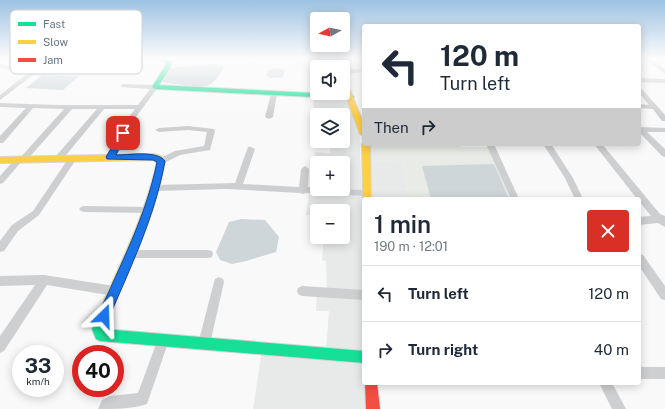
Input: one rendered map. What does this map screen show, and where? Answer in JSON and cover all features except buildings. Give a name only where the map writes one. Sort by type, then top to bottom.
[{"type":"street","points":[[0,98],[25,78]]},
{"type":"street","points":[[110,157],[130,121],[161,78]]},
{"type":"street","points":[[641,80],[665,82]]},
{"type":"street","points":[[123,86],[351,97],[362,128]]},
{"type":"street","points":[[641,91],[665,119]]},
{"type":"street","points":[[269,117],[274,94]]},
{"type":"street","points":[[0,105],[140,107]]},
{"type":"street","points":[[0,141],[32,105]]},
{"type":"street","points":[[641,106],[654,107]]},
{"type":"street","points":[[0,181],[70,107]]},
{"type":"street","points":[[59,158],[102,107]]},
{"type":"street","points":[[159,130],[188,128],[211,131],[207,148],[178,153],[161,161]]},
{"type":"street","points":[[641,129],[664,130]]},
{"type":"street","points":[[641,131],[665,154]]},
{"type":"street","points":[[156,188],[238,187],[367,196],[366,146]]},
{"type":"street","points":[[491,146],[514,197]]},
{"type":"street","points":[[548,146],[569,178],[578,197]]},
{"type":"street","points":[[600,146],[640,197]]},
{"type":"street","points":[[238,187],[252,149]]},
{"type":"street","points":[[0,160],[153,157],[158,158],[161,161]]},
{"type":"street","points":[[0,248],[16,228],[36,213],[73,158]]},
{"type":"street","points":[[161,161],[156,188],[149,210],[132,254],[98,329],[100,335],[362,357]]},
{"type":"street","points":[[303,191],[305,169]]},
{"type":"street","points":[[641,198],[658,217],[664,220]]},
{"type":"street","points":[[84,209],[149,210]]},
{"type":"street","points":[[641,221],[664,220]]},
{"type":"street","points":[[132,254],[208,254]]},
{"type":"street","points":[[641,261],[665,295]]},
{"type":"street","points":[[0,281],[44,280],[114,291]]},
{"type":"street","points":[[0,347],[44,280]]},
{"type":"street","points":[[204,344],[219,282]]},
{"type":"street","points":[[302,291],[362,295]]},
{"type":"street","points":[[105,409],[110,403],[142,399],[163,340]]},
{"type":"street","points":[[641,374],[665,373]]},
{"type":"street","points":[[371,385],[373,409]]},
{"type":"street","points":[[606,385],[619,409]]},
{"type":"shaded area","points":[[38,78],[77,78],[63,90],[26,88]]},
{"type":"shaded area","points":[[163,78],[216,78],[211,84],[205,86],[161,82]]},
{"type":"shaded area","points":[[313,100],[349,100],[359,124],[362,201],[362,355],[326,351],[329,311],[316,311],[317,293],[327,292],[326,261],[322,260],[323,244],[350,244],[350,204],[310,204],[310,215],[306,215],[310,187],[310,196],[350,196],[350,156],[314,156],[315,152],[330,153],[330,148],[350,148],[350,108],[314,108]]},
{"type":"shaded area","points":[[368,146],[488,147],[510,197],[409,197],[403,161],[370,162]]},
{"type":"shaded area","points":[[403,161],[409,197],[368,197],[370,162]]},
{"type":"shaded area","points":[[494,164],[508,197],[430,197],[422,166]]},
{"type":"shaded area","points":[[241,219],[265,220],[279,237],[276,252],[232,264],[220,260],[216,252],[229,222]]},
{"type":"shaded area","points":[[262,350],[362,359],[362,385],[365,385],[367,409],[253,409]]},
{"type":"traffic: fast","points":[[161,78],[155,87],[351,97]]},
{"type":"traffic: fast","points":[[104,314],[98,329],[100,335],[362,357]]},
{"type":"traffic: slow","points":[[350,98],[362,129]]},
{"type":"traffic: slow","points":[[366,146],[367,197]]},
{"type":"traffic: slow","points":[[0,160],[153,157],[158,158],[161,161],[151,201],[137,239],[104,314]]},
{"type":"traffic: jam","points":[[371,385],[373,409]]},
{"type":"route","points":[[104,316],[144,225],[156,188],[161,161],[158,158],[153,157],[110,157],[123,133]]}]
